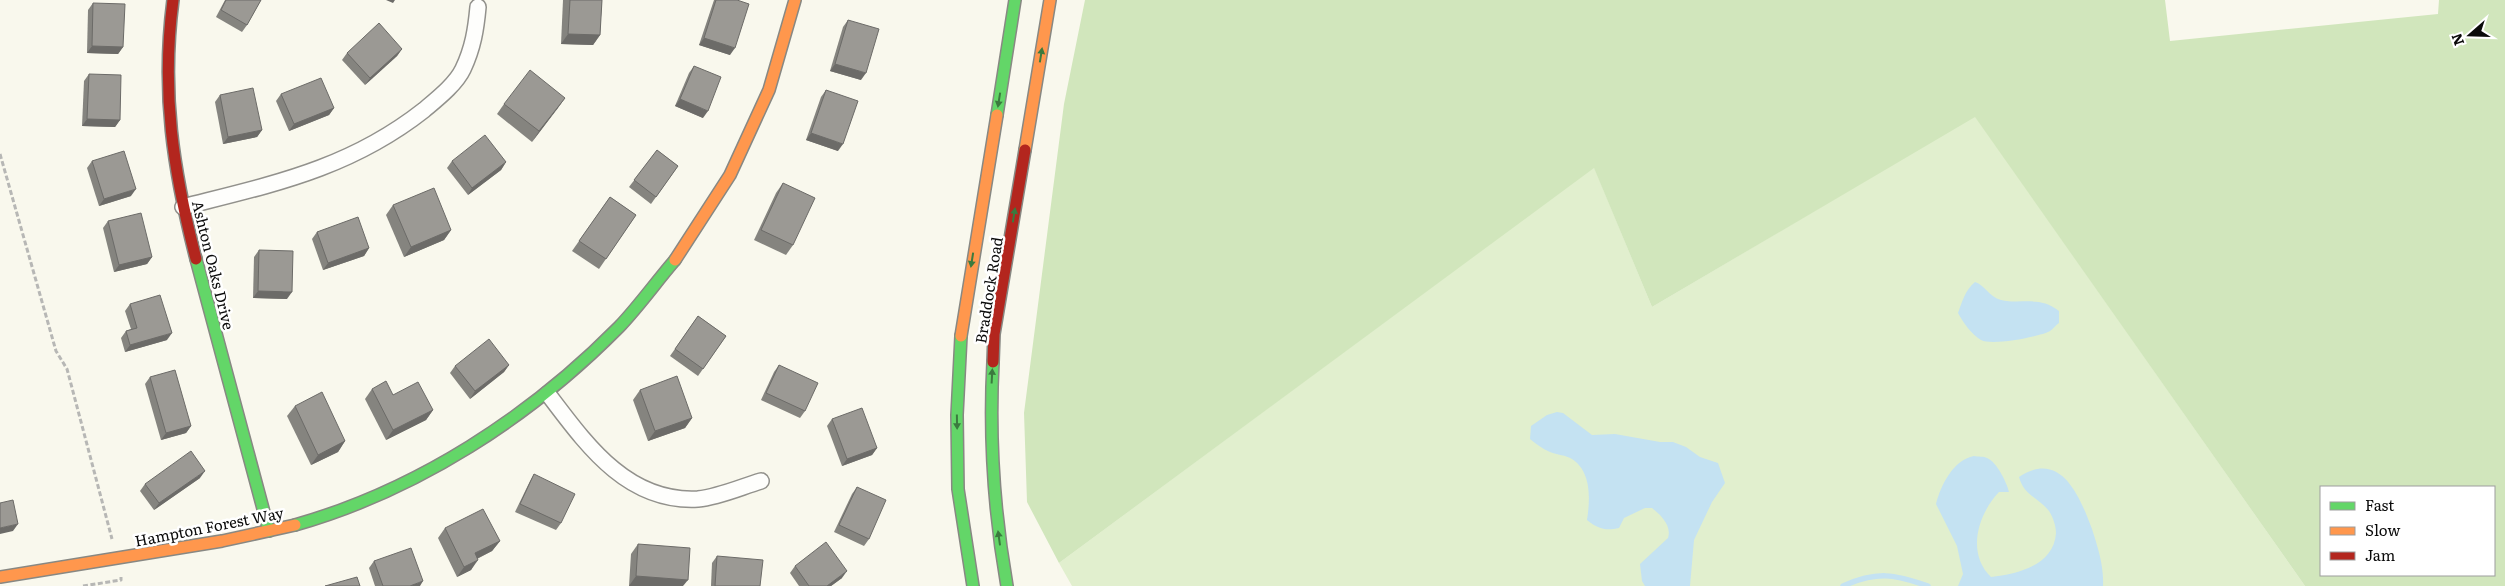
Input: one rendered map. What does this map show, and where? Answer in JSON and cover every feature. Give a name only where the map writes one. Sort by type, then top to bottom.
[{"type":"street","name":"Ashton Oaks Drive","points":[[173,0],[167,58],[167,111],[171,150],[184,207],[269,531]]},
{"type":"street","name":"Hampton Forest Way","points":[[0,577],[269,531],[334,512],[409,481],[485,438],[548,394],[598,349],[630,315],[663,276],[705,217],[742,150],[771,82],[795,0]]},
{"type":"street","name":"Braddock Road","points":[[972,586],[958,489],[956,415],[959,348],[1015,0]]},
{"type":"street","name":"Braddock Road","points":[[1007,586],[998,540],[993,492],[991,389],[994,334],[1050,0]]},
{"type":"street","points":[[184,207],[316,172],[361,152],[398,130],[432,103],[462,71],[474,41],[478,7]]},
{"type":"street","points":[[548,394],[605,463],[632,484],[644,490],[670,497],[698,498],[760,481]]},
{"type":"path","points":[[0,154],[56,351],[67,369],[118,558]]},
{"type":"green space","points":[[1085,0],[2165,0],[2170,41],[2438,14],[2439,0],[2505,0],[2505,586],[2305,586],[1975,117],[1652,307],[1594,168],[1059,563],[1027,502],[1024,413],[1064,104]]},
{"type":"green space","points":[[1975,116],[2305,586],[1072,586],[1059,563],[1594,167],[1652,307]]},
{"type":"water","points":[[1975,282],[2001,300],[2037,302],[2052,306],[2059,311],[2059,323],[2050,331],[2026,338],[1995,342],[1981,340],[1965,324],[1958,313],[1966,292]]},
{"type":"water","points":[[1557,412],[1563,413],[1592,435],[1615,434],[1660,442],[1673,442],[1686,447],[1700,457],[1718,463],[1725,483],[1712,502],[1694,540],[1690,586],[1645,586],[1642,581],[1640,564],[1668,538],[1669,534],[1665,521],[1652,508],[1645,508],[1624,518],[1619,528],[1614,529],[1602,528],[1587,520],[1589,504],[1588,487],[1579,465],[1570,458],[1547,451],[1530,439],[1531,426],[1547,415]]},
{"type":"water","points":[[1974,456],[1986,457],[1991,460],[2004,478],[2009,492],[1999,492],[1992,501],[1985,511],[1978,534],[1979,557],[1983,567],[1991,577],[2033,566],[2049,553],[2054,544],[2056,530],[2050,513],[2045,506],[2024,488],[2019,477],[2034,470],[2046,469],[2057,473],[2067,480],[2081,503],[2092,529],[2102,564],[2103,586],[1958,586],[1963,574],[1957,546],[1936,504],[1949,474],[1960,463]]},
{"type":"building","points":[[226,0],[261,0],[247,25],[221,10]]},
{"type":"building","points":[[570,0],[602,0],[600,35],[568,34]]},
{"type":"building","points":[[716,0],[737,0],[749,4],[735,48],[704,38]]},
{"type":"building","points":[[93,3],[125,4],[123,47],[92,46]]},
{"type":"building","points":[[848,20],[879,29],[866,73],[835,64]]},
{"type":"building","points":[[379,23],[402,49],[370,78],[347,53]]},
{"type":"building","points":[[694,66],[721,77],[708,111],[680,99]]},
{"type":"building","points":[[530,70],[565,98],[539,131],[504,104]]},
{"type":"building","points":[[89,74],[121,75],[120,120],[87,119]]},
{"type":"building","points":[[321,78],[334,108],[294,124],[281,94]]},
{"type":"building","points":[[253,88],[262,130],[228,137],[220,95]]},
{"type":"building","points":[[826,90],[858,101],[843,144],[811,133]]},
{"type":"building","points":[[485,135],[506,162],[472,188],[452,161]]},
{"type":"building","points":[[657,150],[678,166],[656,197],[634,180]]},
{"type":"building","points":[[124,151],[136,189],[104,199],[92,161]]},
{"type":"building","points":[[783,183],[815,198],[793,245],[761,230]]},
{"type":"building","points":[[434,188],[451,230],[411,247],[393,205]]},
{"type":"building","points":[[610,197],[636,215],[606,259],[579,241]]},
{"type":"building","points":[[141,213],[152,257],[119,265],[108,221]]},
{"type":"building","points":[[358,217],[369,248],[328,263],[317,232]]},
{"type":"building","points":[[259,250],[293,251],[292,292],[258,291]]},
{"type":"building","points":[[160,295],[172,333],[130,345],[126,331],[137,328],[130,304]]},
{"type":"building","points":[[698,316],[726,336],[703,369],[675,349]]},
{"type":"building","points":[[489,339],[509,365],[475,391],[455,366]]},
{"type":"building","points":[[779,365],[818,383],[805,411],[766,393]]},
{"type":"building","points":[[175,370],[191,426],[166,433],[150,377]]},
{"type":"building","points":[[677,376],[692,418],[655,431],[640,390]]},
{"type":"building","points":[[386,381],[393,395],[418,382],[433,410],[393,430],[372,389]]},
{"type":"building","points":[[322,392],[345,441],[318,455],[295,406]]},
{"type":"building","points":[[862,408],[877,448],[847,459],[832,419]]},
{"type":"building","points":[[191,451],[205,471],[159,503],[145,484]]},
{"type":"building","points":[[534,474],[575,494],[561,523],[520,504]]},
{"type":"building","points":[[857,487],[886,500],[869,539],[839,525]]},
{"type":"building","points":[[13,500],[18,524],[0,528],[0,503]]},
{"type":"building","points":[[483,509],[500,541],[475,553],[478,560],[464,567],[445,528]]},
{"type":"building","points":[[826,542],[847,571],[827,586],[809,586],[795,566]]},
{"type":"building","points":[[638,544],[690,548],[688,580],[636,576]]},
{"type":"building","points":[[411,548],[423,581],[410,586],[383,586],[374,561]]},
{"type":"building","points":[[717,556],[763,560],[760,586],[715,586]]},
{"type":"building","points":[[357,577],[360,586],[325,586]]},
{"type":"waterway","points":[[1843,586],[1876,576],[1895,577],[1928,586]]},
{"type":"traffic: fast","points":[[997,115],[1015,0]]},
{"type":"traffic: fast","points":[[196,259],[269,531]]},
{"type":"traffic: fast","points":[[295,525],[341,510],[385,492],[428,471],[470,447],[510,420],[585,360],[634,311],[675,260]]},
{"type":"traffic: fast","points":[[961,336],[957,415],[958,489],[973,586]]},
{"type":"traffic: fast","points":[[993,362],[992,446],[996,502],[1007,586]]},
{"type":"traffic: slow","points":[[675,260],[730,175],[769,90],[795,0]]},
{"type":"traffic: slow","points":[[1025,150],[1050,0]]},
{"type":"traffic: slow","points":[[961,336],[997,115]]},
{"type":"traffic: slow","points":[[0,577],[222,541],[295,525]]},
{"type":"traffic: jam","points":[[173,0],[168,67],[171,131],[181,194],[196,259]]},
{"type":"traffic: jam","points":[[993,362],[994,334],[1025,150]]}]
